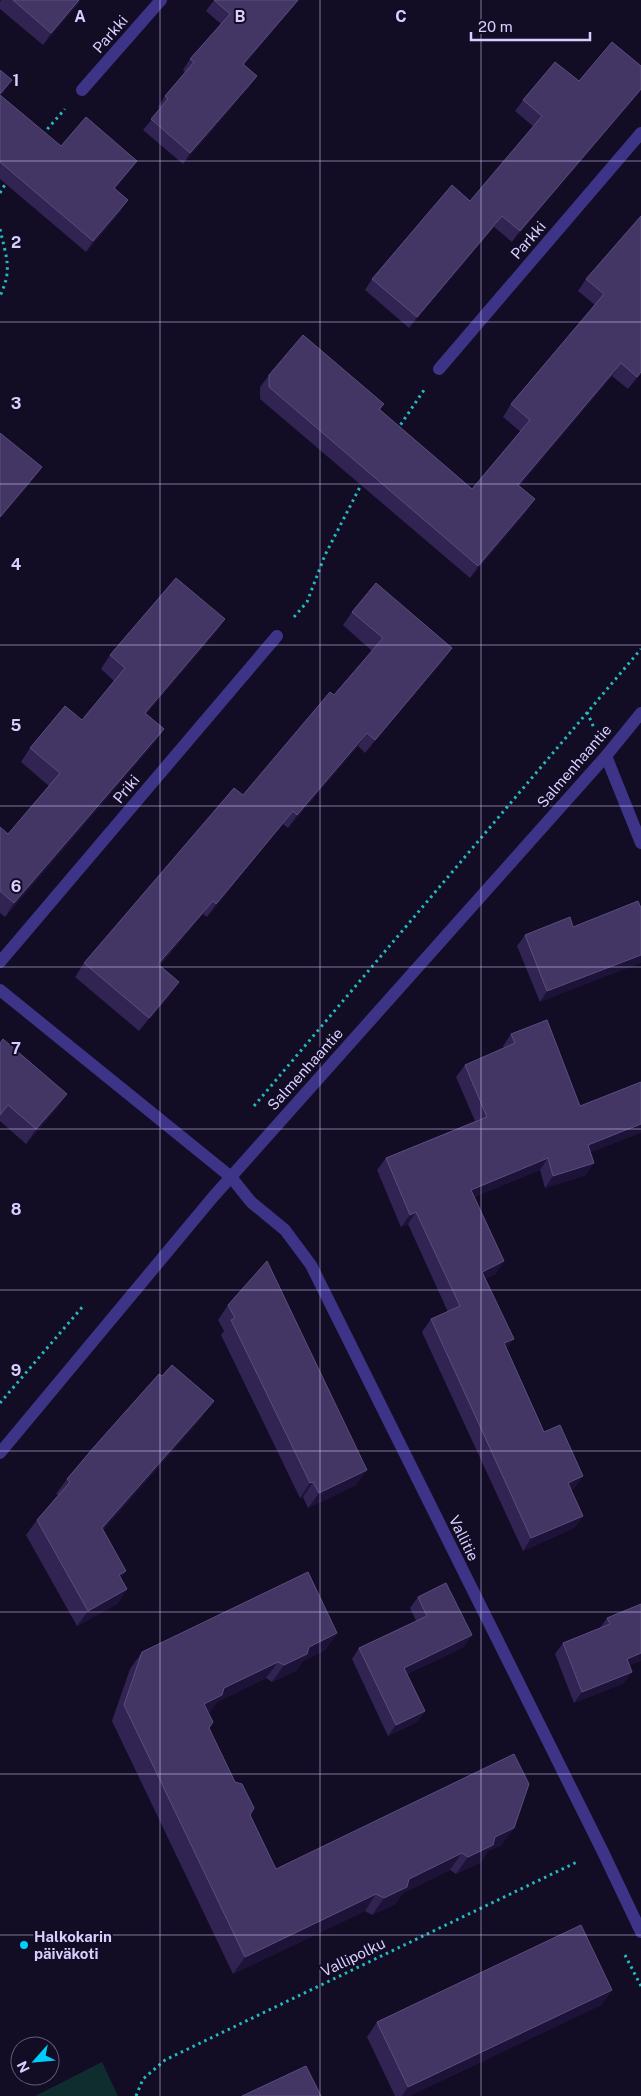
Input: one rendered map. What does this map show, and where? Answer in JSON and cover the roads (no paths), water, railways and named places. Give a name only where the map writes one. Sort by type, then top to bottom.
[{"type":"street","name":"Parkki","points":[[82,90],[162,0]]},
{"type":"street","name":"Parkki","points":[[439,369],[641,133]]},
{"type":"street","name":"Priki","points":[[0,962],[277,636]]},
{"type":"street","name":"Salmenhaantie","points":[[0,1453],[231,1178],[606,756],[641,713]]},
{"type":"street","points":[[606,756],[641,843]]},
{"type":"street","points":[[0,990],[231,1178]]},
{"type":"street","name":"Vallitie","points":[[231,1178],[252,1202],[285,1230],[311,1265],[641,1932]]},
{"type":"place","name":"Halkokarin päiväkoti","points":[[24,1945]]}]
